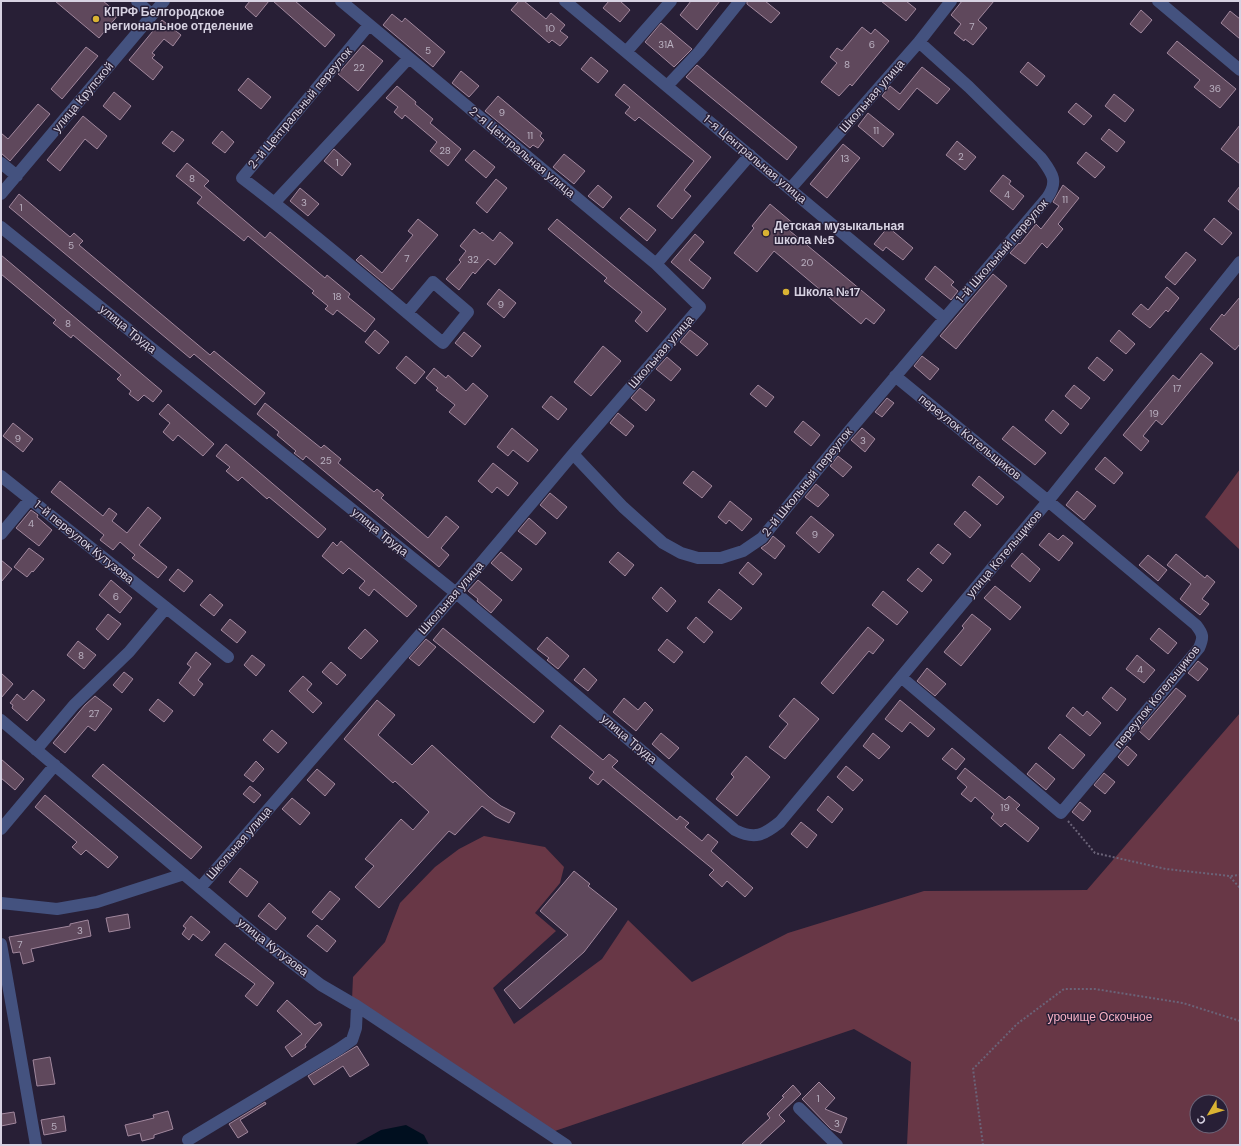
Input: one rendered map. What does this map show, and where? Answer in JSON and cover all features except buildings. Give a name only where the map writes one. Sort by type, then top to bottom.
[{"type":"street","points":[[137,1],[152,15]]},
{"type":"street","name":"улица Крупской","points":[[1,194],[164,1]]},
{"type":"street","name":"2-я Центральная улица","points":[[341,1],[656,264],[700,307]]},
{"type":"street","name":"1-я Центральная улица","points":[[565,1],[944,318]]},
{"type":"street","points":[[626,52],[671,1]]},
{"type":"street","points":[[667,86],[699,52],[740,1]]},
{"type":"street","name":"Школьная улица","points":[[790,189],[919,42],[951,1]]},
{"type":"street","points":[[1164,3],[1240,70]]},
{"type":"street","name":"2-й Центральный переулок","points":[[369,25],[242,178],[275,202],[442,343],[468,312],[433,282],[407,313]]},
{"type":"street","name":"1-й Школьный переулок","points":[[895,376],[1047,198],[1053,190],[1054,180],[1041,158],[969,87],[919,42]]},
{"type":"street","points":[[275,202],[409,58]]},
{"type":"street","points":[[656,264],[750,155]]},
{"type":"street","points":[[1,163],[16,176]]},
{"type":"street","name":"улица Труда","points":[[1,227],[456,593],[735,830],[746,835],[757,836]]},
{"type":"street","name":"улица Котельщиков","points":[[757,836],[768,832],[780,822],[1048,501],[1240,262]]},
{"type":"street","name":"Школьная улица","points":[[200,888],[456,593],[573,454],[700,307]]},
{"type":"street","name":"переулок Котельщиков","points":[[895,376],[1048,501],[1196,625],[1202,633],[1202,641],[1199,648],[1061,813]]},
{"type":"street","name":"2-й Школьный переулок","points":[[573,454],[623,507],[663,543],[681,553],[698,558],[722,558],[743,551],[762,538],[895,376]]},
{"type":"street","name":"1-й переулок Кутузова","points":[[1,476],[228,657]]},
{"type":"street","points":[[1,534],[30,499]]},
{"type":"street","points":[[36,750],[74,705],[129,652],[166,608]]},
{"type":"street","points":[[901,677],[1061,813]]},
{"type":"street","name":"улица Кутузова","points":[[1,720],[257,936],[321,985],[357,1006],[566,1145]]},
{"type":"street","points":[[1,829],[55,765]]},
{"type":"street","points":[[1,903],[57,909],[97,902],[184,874]]},
{"type":"street","points":[[1,944],[36,1145]]},
{"type":"street","points":[[188,1140],[352,1040],[356,1028],[357,1006]]},
{"type":"street","points":[[799,1108],[837,1145]]},
{"type":"path","points":[[1061,813],[1094,853],[1166,869],[1230,876],[1240,875]]},
{"type":"path","points":[[1230,876],[1240,888]]},
{"type":"path","points":[[983,1145],[973,1070],[1017,1024],[1064,989],[1094,989],[1183,1003],[1240,1021]]},
{"type":"green space","points":[[1240,469],[1240,550],[1205,517]]},
{"type":"green space","name":"урочище Оскочное","points":[[1240,713],[1240,1145],[907,1145],[911,1062],[854,1029],[549,1133],[352,1000],[353,977],[385,942],[400,903],[435,867],[459,849],[484,836],[545,847],[564,867],[560,883],[535,913],[556,931],[493,988],[514,1024],[602,959],[628,920],[692,982],[788,933],[924,891],[1087,890]]},
{"type":"water","points":[[406,1125],[424,1135],[429,1145],[354,1145],[381,1130]]},
{"type":"place","name":"КПРФ Белгородское региональное отделение","points":[[96,19]]},
{"type":"place","name":"Детская музыкальная школа №5","points":[[766,233]]},
{"type":"place","name":"Школа №17","points":[[786,292]]}]
